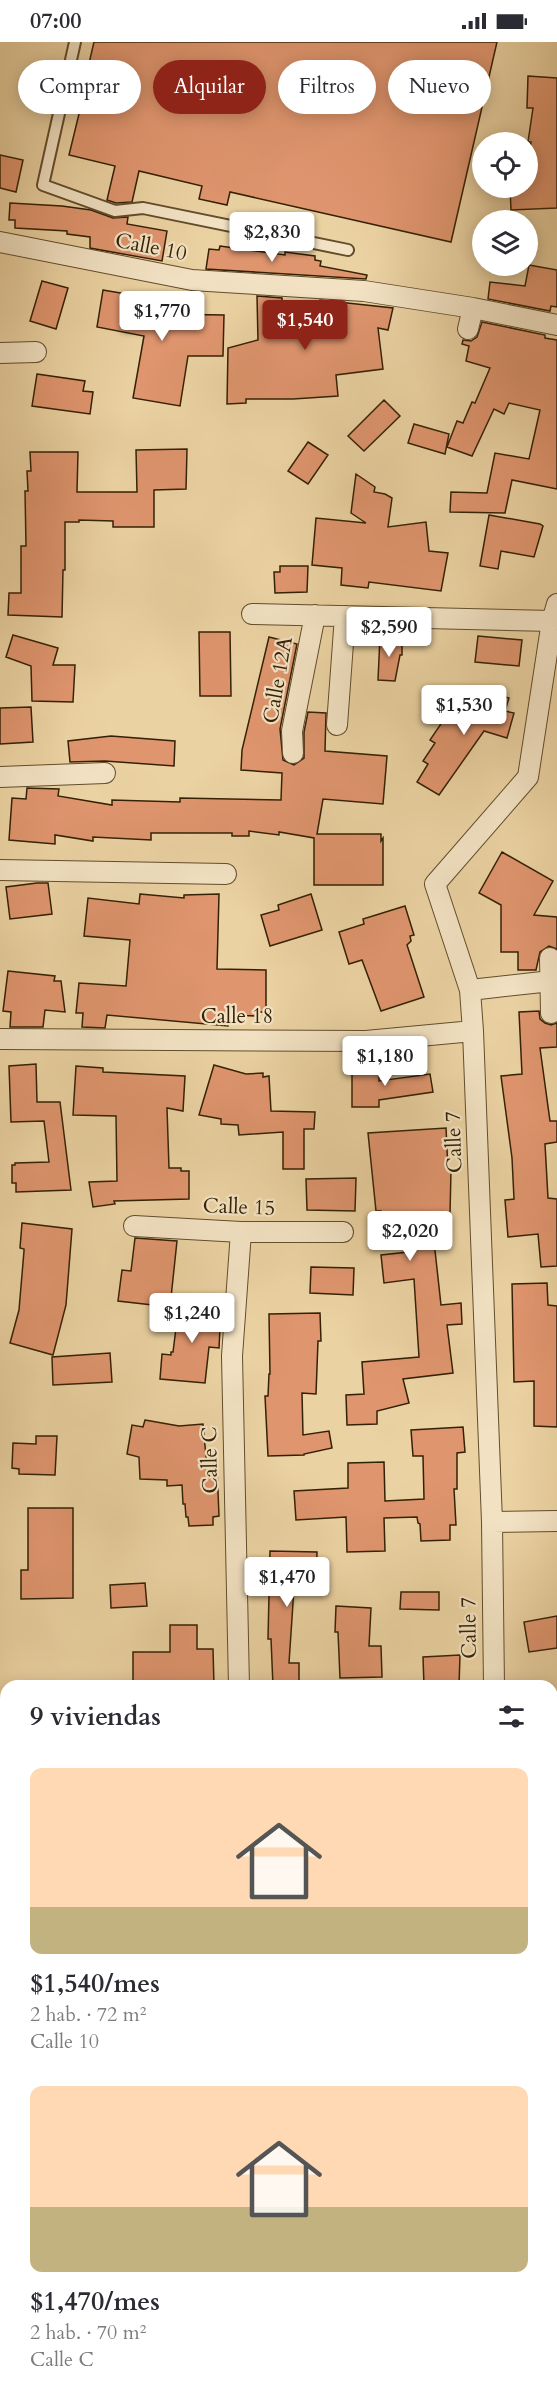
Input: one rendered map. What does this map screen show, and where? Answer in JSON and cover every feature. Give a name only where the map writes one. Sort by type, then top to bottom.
[{"type":"street","name":"Calle 10","points":[[0,242],[192,280],[364,291],[473,308],[557,325]]},
{"type":"street","points":[[468,329],[473,308]]},
{"type":"street","points":[[0,353],[36,352]]},
{"type":"street","points":[[252,614],[345,616],[554,612]]},
{"type":"street","name":"Calle 7","points":[[494,1680],[492,1522],[473,1030],[470,990],[435,884],[528,777],[554,612]]},
{"type":"street","name":"Calle 12A","points":[[293,753],[292,731],[315,615]]},
{"type":"street","points":[[337,726],[345,616]]},
{"type":"street","points":[[0,777],[105,773]]},
{"type":"street","points":[[0,870],[226,874]]},
{"type":"street","points":[[550,958],[551,1013]]},
{"type":"street","points":[[470,990],[551,981]]},
{"type":"street","name":"Calle 18","points":[[0,1039],[366,1041],[473,1030]]},
{"type":"street","name":"Calle 15","points":[[134,1226],[241,1232],[343,1232]]},
{"type":"street","name":"Calle C","points":[[239,1680],[232,1356],[241,1232]]},
{"type":"street","points":[[492,1522],[557,1521]]},
{"type":"lane","points":[[75,42],[43,185],[115,211],[143,208],[348,250]]},
{"type":"building","points":[[94,42],[497,42],[491,68],[491,60],[388,60],[388,114],[480,114],[476,132],[472,132],[472,151],[451,242],[230,192],[227,205],[199,199],[202,186],[139,171],[132,202],[116,203],[107,200],[115,166],[69,155],[79,114],[141,114],[141,60],[90,60]]},
{"type":"building","points":[[528,76],[557,78],[557,208],[511,210],[510,198],[538,198],[538,132],[529,132],[533,108],[527,108]]},
{"type":"building","points":[[0,155],[23,160],[16,192],[0,188]]},
{"type":"building","points":[[10,203],[91,210],[113,218],[128,217],[127,224],[167,231],[162,261],[90,248],[90,237],[67,234],[67,231],[15,228],[15,220],[9,220]]},
{"type":"building","points":[[220,246],[285,255],[285,252],[315,256],[315,260],[321,261],[320,266],[367,275],[366,279],[206,269],[209,249],[219,250]]},
{"type":"building","points":[[538,267],[557,270],[557,307],[551,306],[550,311],[488,299],[490,282],[525,286],[527,276],[538,276]]},
{"type":"building","points":[[42,281],[68,288],[56,329],[30,321]]},
{"type":"building","points":[[103,290],[162,300],[160,314],[224,315],[223,356],[188,356],[180,406],[133,398],[144,336],[97,327]]},
{"type":"building","points":[[257,296],[282,298],[283,321],[319,319],[320,300],[393,308],[388,330],[378,328],[383,369],[336,375],[338,396],[246,399],[246,403],[227,404],[228,348],[258,340]]},
{"type":"building","points":[[482,322],[545,335],[545,338],[557,340],[557,489],[512,480],[505,513],[450,512],[451,492],[487,493],[495,453],[529,459],[540,410],[509,403],[504,414],[494,409],[472,456],[447,447],[457,421],[463,423],[472,402],[475,403],[490,368],[466,361],[469,346],[462,344],[463,340],[471,341],[477,337]]},
{"type":"building","points":[[37,374],[85,381],[83,391],[93,392],[90,414],[32,406]]},
{"type":"building","points":[[384,400],[400,416],[364,451],[348,436]]},
{"type":"building","points":[[414,424],[449,434],[445,454],[408,443]]},
{"type":"building","points":[[308,442],[328,455],[308,484],[288,471]]},
{"type":"building","points":[[187,449],[186,489],[154,490],[154,527],[113,527],[113,521],[65,522],[62,617],[8,615],[9,593],[21,593],[21,546],[26,546],[25,491],[28,491],[27,471],[31,471],[30,452],[78,452],[77,492],[137,492],[136,450]]},
{"type":"building","points":[[356,474],[375,487],[374,492],[392,498],[388,527],[426,522],[429,551],[448,553],[441,591],[369,582],[368,588],[341,585],[342,568],[312,565],[316,518],[366,523],[351,513]]},
{"type":"building","points":[[489,515],[543,526],[534,557],[501,551],[498,569],[480,566]]},
{"type":"building","points":[[280,566],[308,566],[307,592],[275,593],[274,572],[280,572]]},
{"type":"building","points":[[199,632],[230,632],[231,696],[200,696]]},
{"type":"building","points":[[13,635],[58,648],[53,665],[75,665],[73,702],[32,701],[31,666],[6,657]]},
{"type":"building","points":[[478,636],[522,640],[519,666],[475,662]]},
{"type":"building","points":[[269,637],[297,644],[280,729],[283,760],[294,765],[304,758],[304,732],[308,712],[326,713],[325,751],[387,756],[383,804],[323,799],[317,834],[381,834],[381,841],[383,838],[383,885],[314,885],[314,838],[279,832],[279,835],[249,831],[249,836],[232,836],[232,833],[151,833],[151,840],[93,837],[93,841],[55,835],[55,844],[9,840],[12,798],[26,799],[27,788],[59,789],[58,796],[112,805],[112,800],[180,802],[180,798],[281,800],[282,773],[241,770],[242,750]]},
{"type":"building","points":[[380,637],[402,639],[402,655],[400,655],[395,681],[378,680]]},
{"type":"building","points":[[472,688],[509,698],[505,711],[514,713],[507,738],[484,731],[439,795],[417,782],[428,764],[423,761],[435,743],[430,740],[451,709],[466,713]]},
{"type":"building","points":[[31,707],[33,742],[0,744],[0,708]]},
{"type":"building","points":[[111,736],[175,741],[174,766],[105,761],[70,762],[68,741]]},
{"type":"building","points":[[502,852],[553,881],[534,915],[557,917],[557,949],[549,946],[540,952],[536,970],[518,970],[518,952],[501,952],[501,905],[479,893]]},
{"type":"building","points":[[48,883],[52,914],[10,919],[6,887]]},
{"type":"building","points":[[140,894],[184,898],[184,895],[219,894],[217,969],[266,970],[266,1012],[259,1012],[259,1016],[229,1015],[228,1026],[107,1015],[105,1028],[82,1027],[83,1013],[76,1013],[79,983],[126,986],[130,940],[84,936],[88,898],[139,904]]},
{"type":"building","points":[[311,894],[322,930],[270,946],[261,915],[279,910],[278,905]]},
{"type":"building","points":[[405,906],[414,935],[410,936],[411,941],[407,945],[424,997],[381,1011],[362,960],[349,964],[339,932],[364,924],[363,919]]},
{"type":"building","points":[[8,971],[55,976],[54,981],[61,981],[65,1012],[45,1010],[43,1027],[10,1027],[11,1012],[3,1011]]},
{"type":"building","points":[[539,1011],[540,1019],[545,1023],[551,1025],[557,1023],[557,1047],[540,1048],[550,1121],[557,1121],[557,1142],[545,1144],[548,1198],[557,1199],[557,1266],[541,1267],[538,1234],[508,1237],[505,1200],[514,1199],[512,1158],[501,1076],[522,1074],[519,1012]]},
{"type":"building","points":[[36,1064],[37,1102],[60,1102],[71,1190],[16,1192],[16,1183],[12,1183],[12,1165],[15,1163],[49,1162],[44,1121],[11,1122],[9,1066]]},
{"type":"building","points":[[214,1065],[246,1074],[263,1073],[263,1077],[269,1076],[271,1111],[315,1112],[314,1129],[304,1129],[304,1169],[283,1169],[283,1132],[239,1135],[238,1125],[221,1124],[221,1119],[199,1115]]},
{"type":"building","points":[[76,1066],[103,1068],[103,1072],[185,1076],[183,1111],[167,1108],[169,1168],[189,1171],[189,1199],[114,1201],[115,1204],[93,1207],[89,1182],[117,1181],[116,1116],[73,1115]]},
{"type":"building","points":[[352,1068],[379,1068],[379,1081],[430,1074],[433,1092],[379,1100],[379,1107],[352,1107]]},
{"type":"building","points":[[446,1128],[448,1170],[451,1170],[450,1214],[431,1214],[441,1305],[461,1303],[462,1324],[447,1325],[453,1373],[403,1379],[409,1403],[377,1411],[377,1424],[347,1425],[346,1395],[364,1394],[362,1362],[419,1357],[414,1279],[384,1283],[381,1255],[408,1252],[403,1214],[381,1214],[381,1211],[376,1211],[368,1133]]},
{"type":"building","points":[[356,1178],[355,1211],[307,1210],[306,1179]]},
{"type":"building","points":[[22,1223],[72,1229],[66,1305],[53,1355],[10,1343],[19,1310],[24,1251],[20,1248]]},
{"type":"building","points":[[135,1238],[177,1241],[170,1307],[118,1301],[122,1270],[131,1271]]},
{"type":"building","points":[[311,1267],[354,1268],[353,1295],[310,1293]]},
{"type":"building","points":[[547,1283],[548,1305],[557,1306],[557,1427],[534,1426],[534,1381],[514,1382],[512,1284]]},
{"type":"building","points":[[179,1304],[221,1309],[219,1348],[209,1347],[205,1383],[160,1379],[162,1354],[171,1355],[173,1352]]},
{"type":"building","points":[[320,1313],[321,1341],[318,1341],[316,1394],[302,1393],[303,1435],[329,1431],[332,1448],[304,1455],[268,1456],[265,1396],[268,1396],[270,1374],[269,1314]]},
{"type":"building","points":[[110,1353],[112,1382],[53,1385],[52,1357]]},
{"type":"building","points":[[145,1420],[179,1426],[203,1424],[207,1467],[217,1467],[219,1516],[213,1517],[213,1525],[189,1526],[185,1504],[183,1504],[182,1485],[167,1486],[167,1480],[140,1479],[139,1457],[127,1454],[132,1425],[143,1427]]},
{"type":"building","points":[[463,1427],[465,1452],[457,1453],[457,1489],[454,1489],[456,1525],[450,1525],[450,1540],[421,1541],[420,1524],[417,1517],[384,1518],[385,1551],[347,1552],[346,1517],[296,1520],[294,1491],[348,1488],[348,1463],[384,1462],[385,1501],[424,1499],[423,1456],[413,1456],[411,1430]]},
{"type":"building","points":[[36,1436],[57,1436],[55,1475],[19,1474],[19,1469],[12,1468],[13,1443],[36,1444]]},
{"type":"building","points":[[28,1508],[73,1508],[73,1598],[21,1599],[21,1570],[28,1570]]},
{"type":"building","points":[[270,1551],[317,1552],[316,1587],[294,1588],[289,1663],[299,1663],[299,1680],[273,1680],[271,1639],[268,1639]]},
{"type":"building","points":[[145,1583],[147,1606],[111,1608],[110,1585]]},
{"type":"building","points":[[401,1592],[439,1592],[439,1610],[400,1609]]},
{"type":"building","points":[[336,1606],[371,1608],[369,1646],[381,1646],[382,1677],[340,1678],[338,1632],[335,1632]]},
{"type":"building","points":[[557,1616],[557,1648],[529,1652],[524,1622]]},
{"type":"building","points":[[170,1625],[197,1625],[197,1649],[213,1649],[214,1680],[133,1680],[133,1652],[170,1652]]},
{"type":"building","points":[[460,1655],[459,1680],[424,1680],[423,1657]]}]
